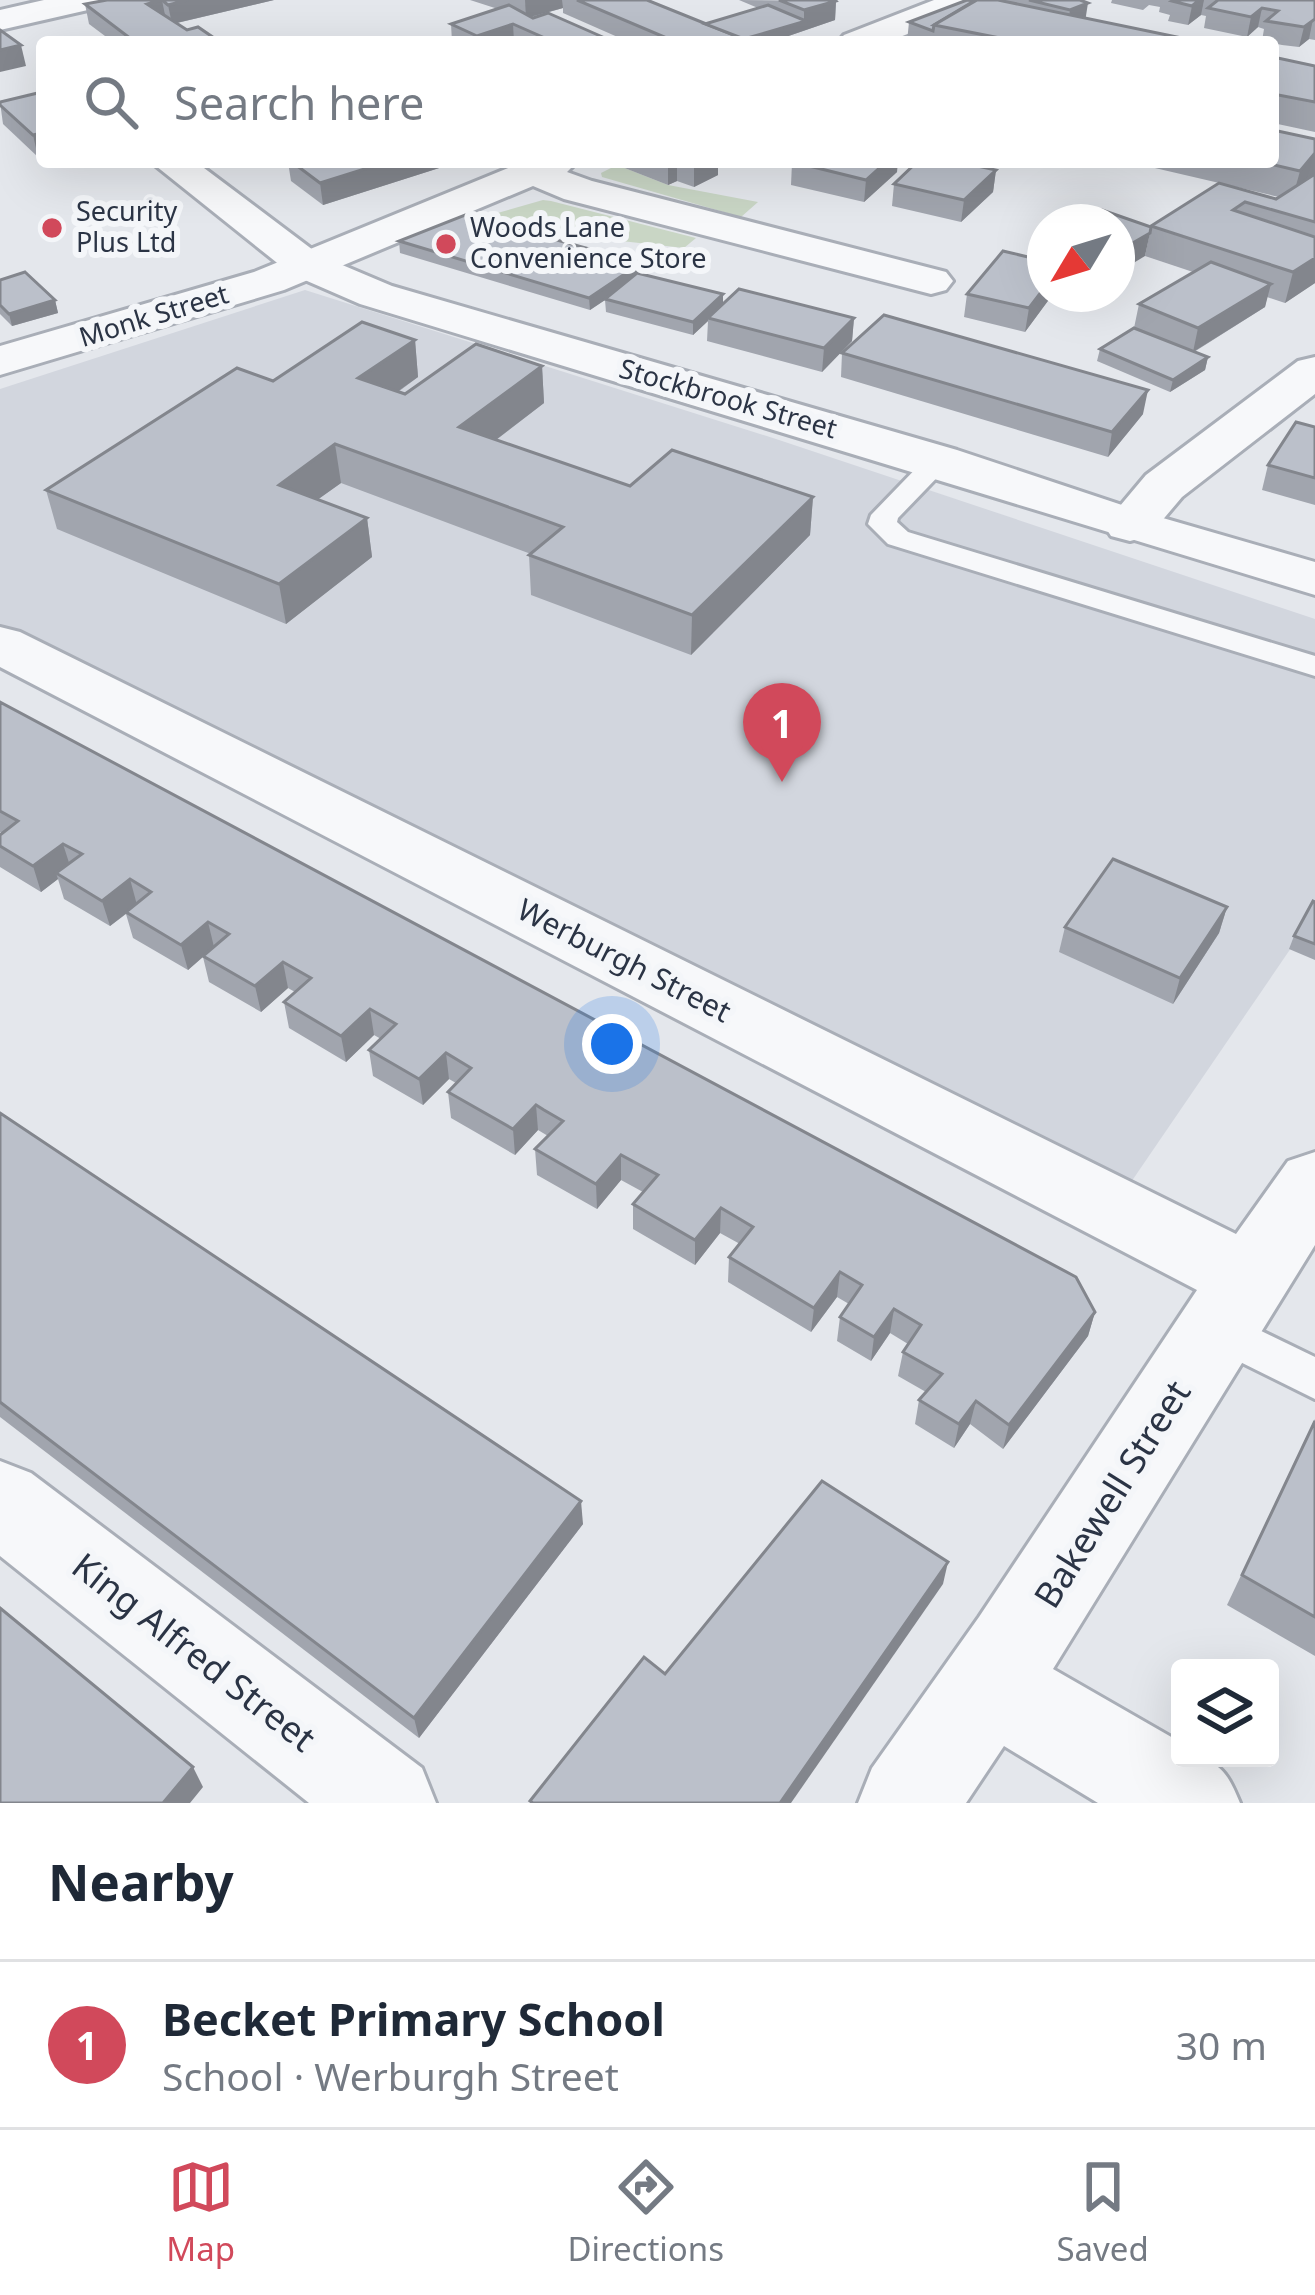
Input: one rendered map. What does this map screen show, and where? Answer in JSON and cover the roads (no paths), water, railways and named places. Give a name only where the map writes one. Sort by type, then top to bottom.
[{"type":"street","points":[[2,19],[88,0]]},
{"type":"street","points":[[886,0],[926,16]]},
{"type":"street","points":[[872,36],[965,0]]},
{"type":"street","points":[[2,19],[36,47]]},
{"type":"street","name":"Stockbrook Street","points":[[179,168],[306,266],[376,295],[939,461],[1130,525],[1315,579]]},
{"type":"street","name":"Monk Street","points":[[0,361],[182,309],[306,266],[544,168]]},
{"type":"street","points":[[547,168],[578,190],[931,281]]},
{"type":"street","points":[[841,258],[876,225]]},
{"type":"street","points":[[1130,525],[1164,486],[1315,371]]},
{"type":"street","name":"Werburgh Street","points":[[0,644],[1232,1303]]},
{"type":"street","name":"Bakewell Street","points":[[907,1803],[992,1686],[1232,1303],[1315,1183]]},
{"type":"street","name":"King Alfred Street","points":[[0,1502],[387,1803]]},
{"type":"street","points":[[992,1686],[1191,1803]]},
{"type":"lane","points":[[939,461],[885,515],[882,524],[898,538],[1315,666]]},
{"type":"lane","points":[[1232,1303],[1315,1379]]},
{"type":"place","name":"Security Plus Ltd","points":[[52,228]]},
{"type":"place","name":"Woods Lane Convenience Store","points":[[446,244]]},
{"type":"place","name":"Becket Primary School","points":[[782,782]]}]
